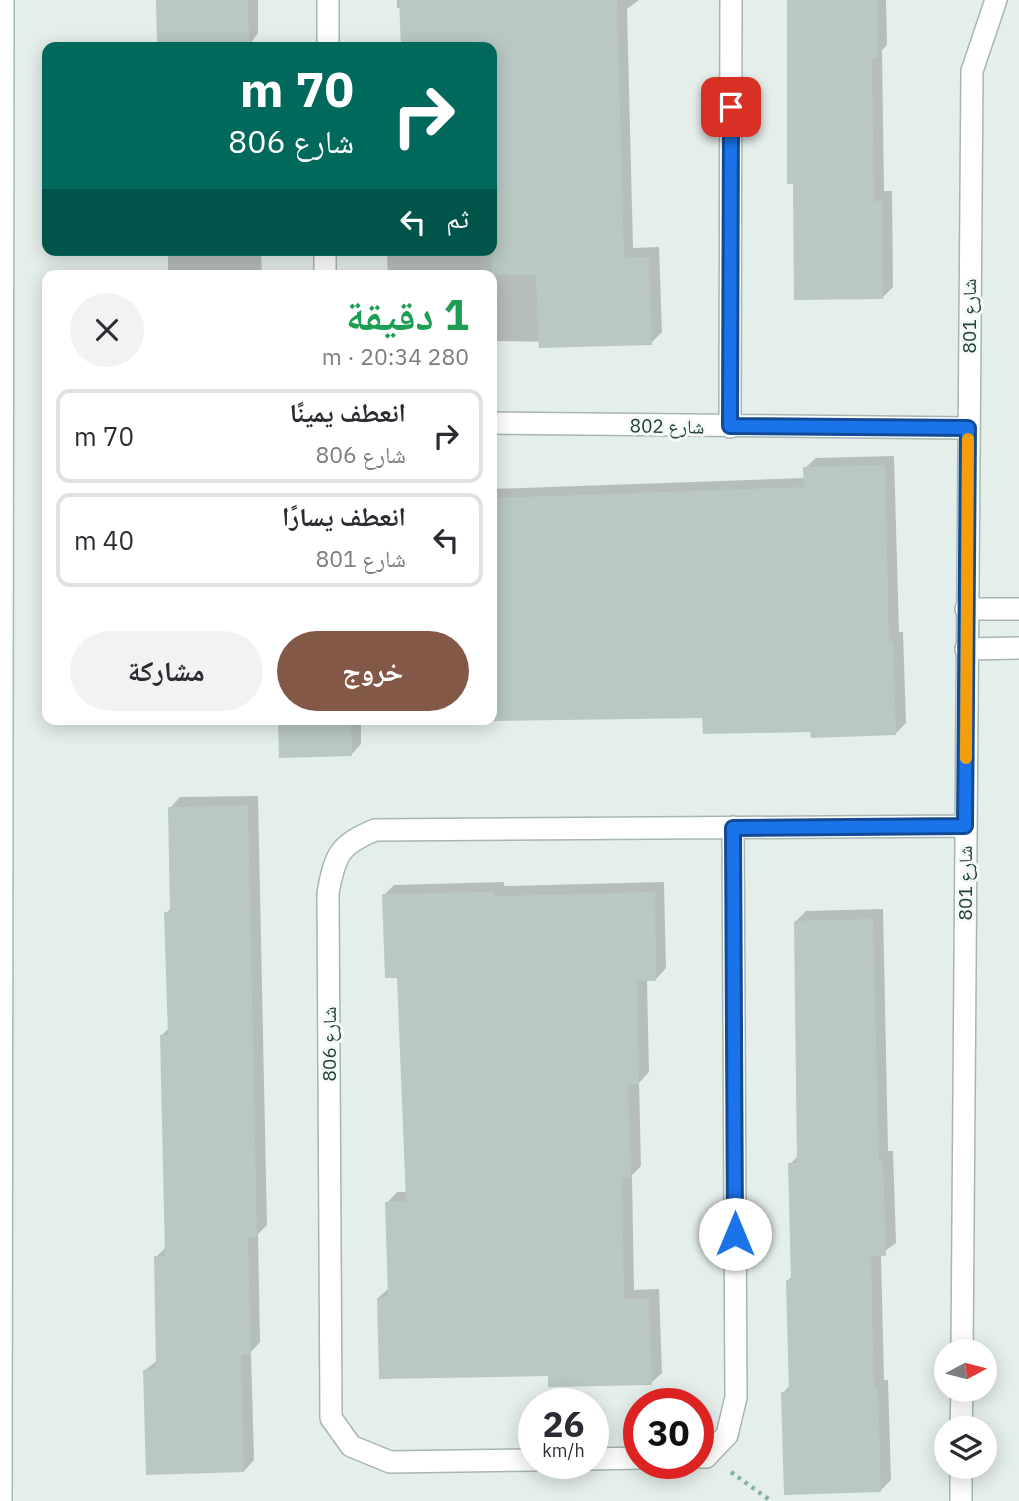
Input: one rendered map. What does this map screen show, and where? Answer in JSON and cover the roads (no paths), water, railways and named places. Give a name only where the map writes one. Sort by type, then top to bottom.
[{"type":"street","points":[[1,1501],[3,0]]},
{"type":"street","points":[[328,0],[328,42]]},
{"type":"street","points":[[730,426],[731,0]]},
{"type":"street","name":"شارع 801","points":[[962,1339],[972,72],[996,0]]},
{"type":"street","name":"شارع 802","points":[[497,423],[968,428]]},
{"type":"street","points":[[966,609],[1019,609]]},
{"type":"street","points":[[966,649],[1019,648]]},
{"type":"street","name":"شارع 806","points":[[518,1460],[390,1462],[351,1446],[331,1418],[328,893],[333,866],[341,849],[375,830],[965,826]]},
{"type":"street","points":[[714,1446],[727,1435],[736,1397],[733,828]]},
{"type":"street","points":[[961,1479],[961,1501]]}]
